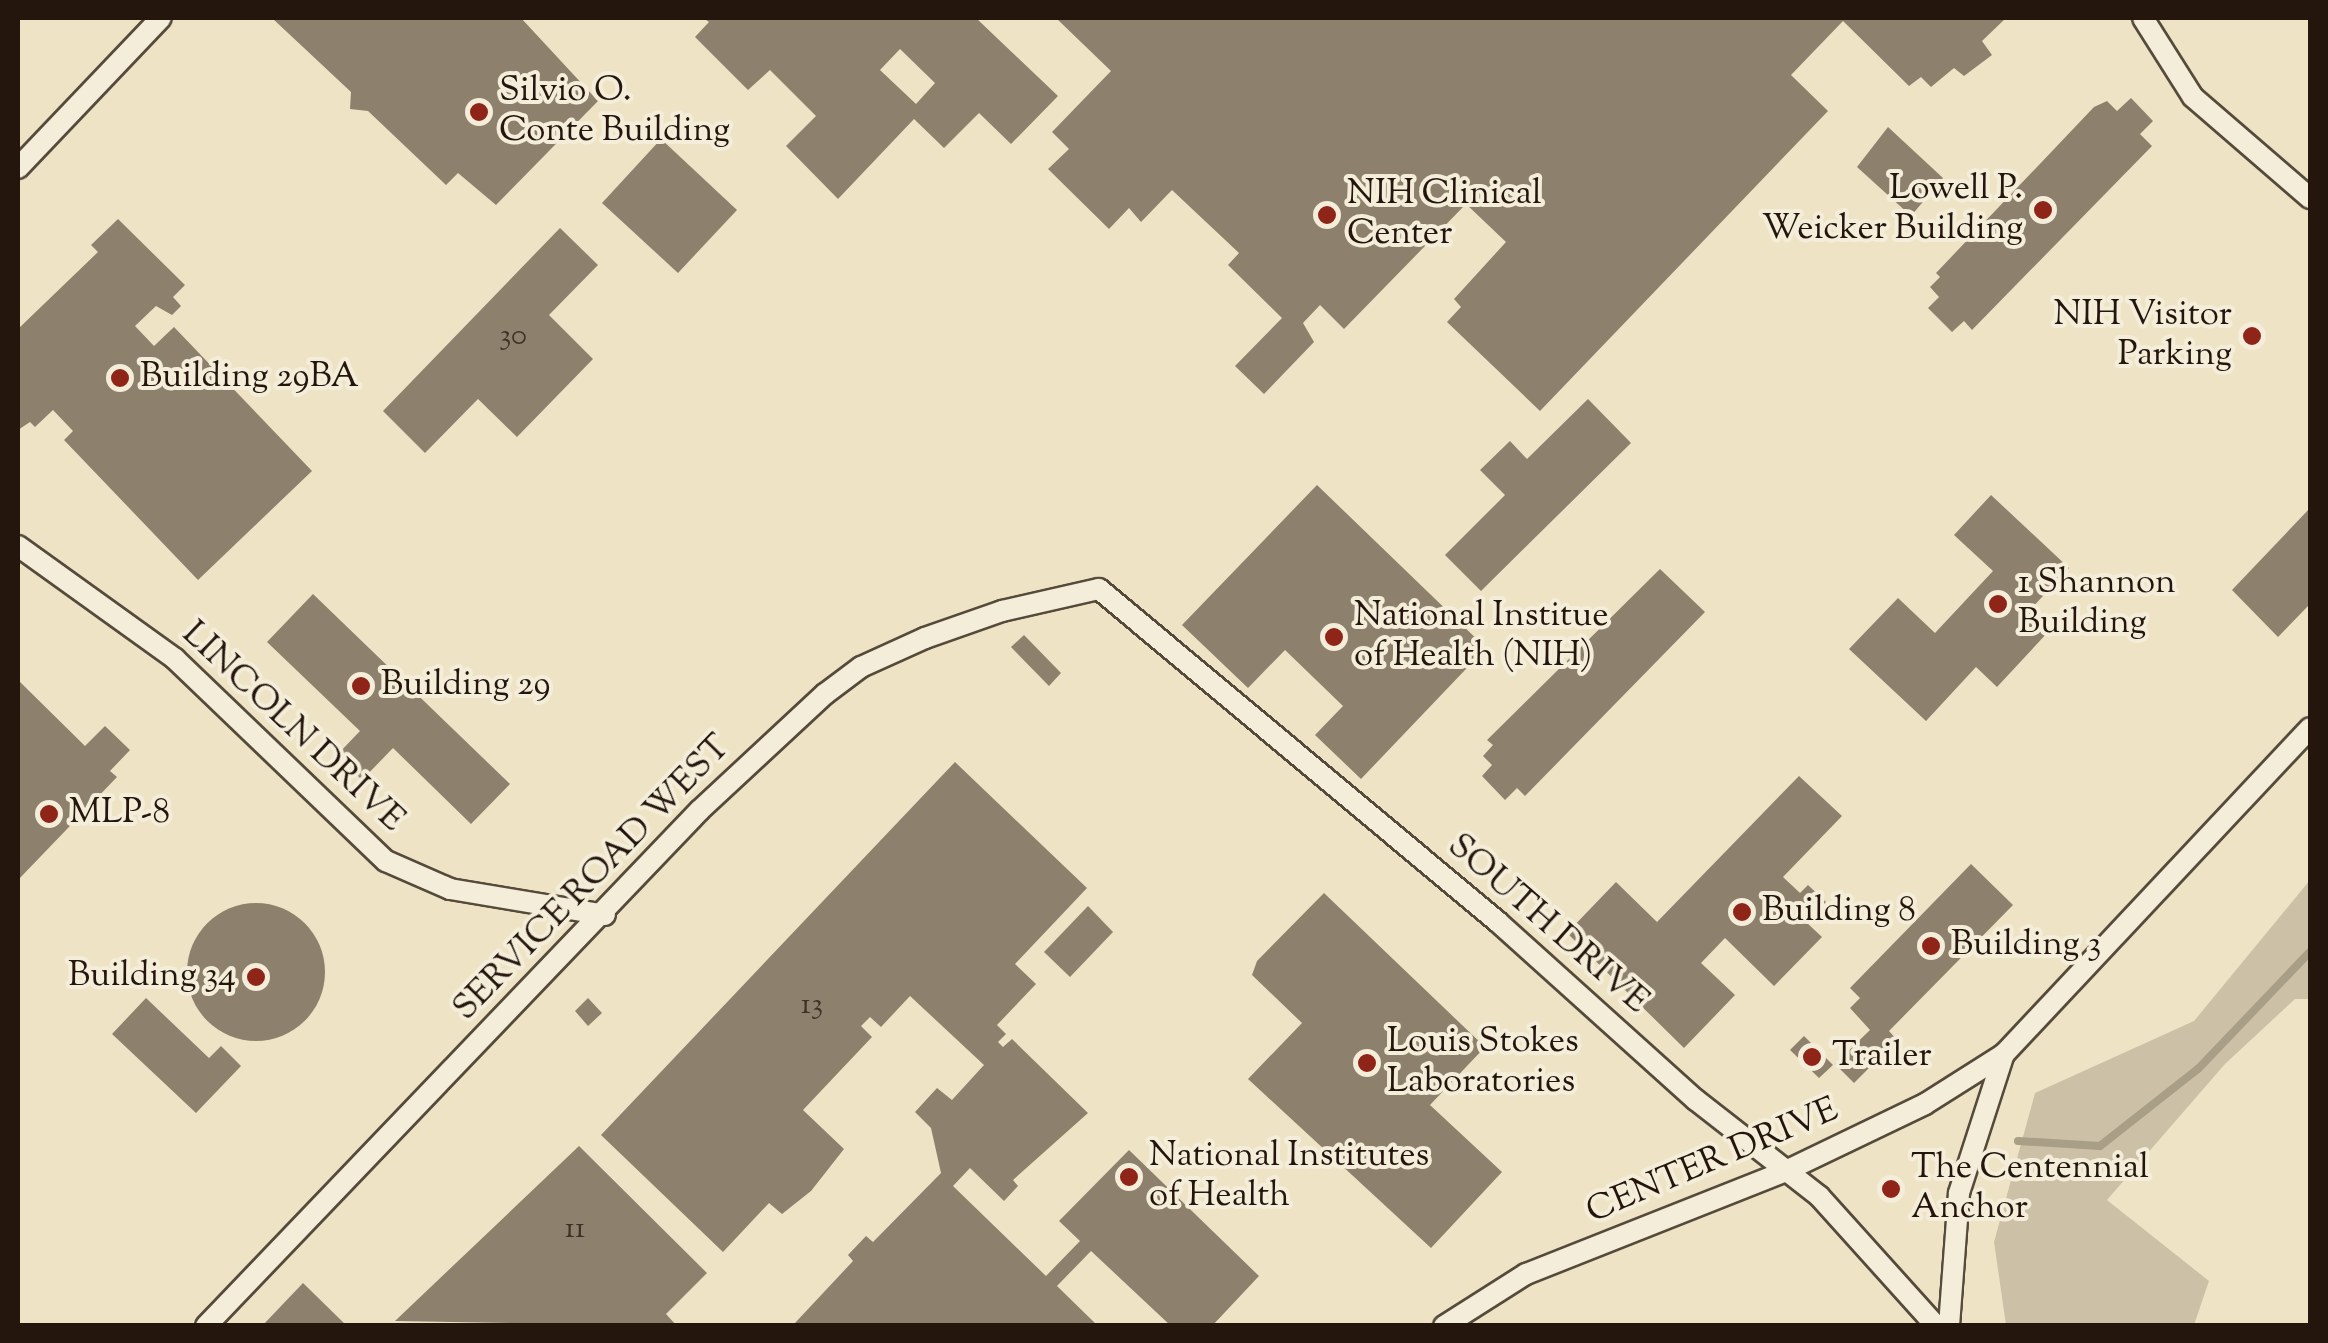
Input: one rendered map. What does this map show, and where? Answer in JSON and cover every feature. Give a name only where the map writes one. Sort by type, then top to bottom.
[{"type":"street","points":[[18,168],[161,18]]},
{"type":"street","points":[[2143,18],[2193,98],[2310,198]]},
{"type":"street","name":"LINCOLN DRIVE","points":[[18,546],[175,659],[386,860],[450,889],[605,915]]},
{"type":"street","name":"SERVICE ROAD WEST","points":[[206,1326],[605,915],[700,810],[861,667],[1002,611],[1099,589]]},
{"type":"street","name":"SOUTH DRIVE","points":[[1099,589],[1786,1171],[1855,1233],[1936,1326]]},
{"type":"street","name":"CENTER DRIVE","points":[[1444,1326],[1526,1274],[1786,1171],[1925,1104],[2004,1054],[2310,730]]},
{"type":"street","name":"CENTER DRIVE","points":[[1949,1326],[1959,1193],[2004,1054]]},
{"type":"shaded area","points":[[2310,880],[2310,999],[2295,999],[2225,1064],[2107,1200],[2209,1281],[2194,1325],[2006,1325],[1994,1242],[2035,1093],[2194,1021]]},
{"type":"building","name":"Silvio O. Conte Building","points":[[272,18],[521,18],[598,101],[496,205],[458,173],[446,185],[368,111],[350,109],[351,92]]},
{"type":"building","points":[[703,18],[976,18],[1058,96],[1011,144],[979,113],[944,148],[914,119],[838,199],[786,146],[816,116],[770,70],[748,90],[695,37],[709,22]],"holes":[[[900,49],[935,83],[916,104],[880,70]]]},
{"type":"building","name":"NIH Clinical Center","points":[[1056,18],[2006,18],[1982,41],[1992,55],[1964,76],[1954,68],[1931,87],[1921,77],[1909,86],[1843,21],[1791,75],[1828,111],[1540,411],[1447,322],[1461,307],[1454,299],[1506,242],[1466,204],[1344,329],[1320,305],[1303,323],[1314,342],[1264,394],[1235,366],[1282,318],[1228,265],[1239,253],[1172,190],[1141,222],[1129,208],[1109,229],[1048,169],[1069,149],[1052,132],[1111,71]]},
{"type":"building","name":"Lowell P. Weicker Building","points":[[2131,98],[2153,121],[2140,134],[2152,146],[1972,330],[1964,321],[1952,332],[1928,308],[1939,297],[1930,287],[1940,277],[1936,273],[2094,107],[2107,101],[2117,111]]},
{"type":"building","points":[[1888,127],[1943,178],[1911,216],[1857,167]]},
{"type":"building","points":[[661,139],[737,210],[678,273],[602,203]]},
{"type":"building","name":"Building 29BA","points":[[118,219],[185,285],[173,297],[181,306],[172,315],[156,306],[135,326],[154,346],[174,327],[312,471],[198,580],[64,440],[73,431],[53,410],[35,427],[30,422],[18,430],[18,329],[98,252],[91,245]]},
{"type":"building","points":[[560,228],[598,265],[549,315],[593,359],[517,437],[478,399],[425,453],[383,411]]},
{"type":"building","points":[[1588,399],[1631,443],[1481,591],[1445,555],[1505,495],[1480,470],[1510,441],[1527,459]]},
{"type":"building","name":"National Institue of Health (NIH)","points":[[1317,485],[1486,648],[1361,779],[1315,735],[1343,706],[1285,650],[1248,688],[1182,625]]},
{"type":"building","name":"1 Shannon Building","points":[[1991,495],[2069,568],[2029,611],[2049,631],[1997,687],[1976,667],[1926,721],[1849,649],[1898,598],[1935,633],[1993,571],[1954,535]]},
{"type":"building","points":[[2310,508],[2310,604],[2278,637],[2232,590]]},
{"type":"building","points":[[1660,569],[1705,612],[1525,796],[1517,788],[1505,800],[1482,776],[1492,765],[1483,756],[1493,745],[1487,740]]},
{"type":"building","name":"Building 29","points":[[313,594],[510,784],[471,824],[393,748],[362,780],[337,755],[360,731],[267,642]]},
{"type":"building","points":[[1024,635],[1061,673],[1049,686],[1011,647]]},
{"type":"building","name":"MLP-8","points":[[18,680],[85,746],[105,726],[130,750],[110,771],[117,777],[18,880]]},
{"type":"building","points":[[955,762],[1087,888],[1015,964],[1036,984],[997,1025],[1006,1034],[998,1042],[1003,1047],[1012,1039],[1088,1113],[1013,1180],[1018,1186],[1004,1201],[970,1168],[953,1186],[1046,1276],[1080,1241],[1059,1221],[1129,1150],[1259,1276],[1212,1326],[1171,1326],[1091,1251],[1057,1286],[1098,1326],[795,1323],[853,1261],[848,1255],[866,1236],[873,1242],[941,1173],[931,1128],[915,1112],[937,1088],[952,1100],[984,1065],[910,996],[881,1027],[870,1017],[861,1026],[872,1037],[803,1110],[844,1149],[811,1191],[782,1214],[769,1203],[723,1252],[601,1135]]},
{"type":"building","name":"Building 8","points":[[1799,776],[1842,816],[1783,877],[1800,893],[1808,885],[1826,902],[1806,922],[1822,937],[1774,986],[1725,938],[1701,963],[1735,995],[1684,1048],[1567,933],[1616,882],[1657,922]]},
{"type":"building","name":"Building 3","points":[[1971,864],[2013,905],[1889,1031],[1897,1040],[1854,1083],[1835,1064],[1870,1030],[1850,1008],[1860,998],[1850,988]]},
{"type":"building","name":"Louis Stokes Laboratories","points":[[1324,893],[1485,1047],[1430,1105],[1502,1172],[1431,1248],[1248,1079],[1302,1023],[1252,975],[1257,961]]},
{"type":"building","name":"Building 34","points":[[256,903],[282,908],[305,923],[320,946],[325,972],[320,998],[305,1021],[282,1036],[256,1041],[230,1036],[207,1021],[192,998],[187,972],[192,946],[207,923],[230,908]]},
{"type":"building","points":[[1088,906],[1113,932],[1070,977],[1044,952]]},
{"type":"building","points":[[146,998],[209,1058],[221,1046],[241,1066],[196,1113],[112,1034]]},
{"type":"building","points":[[588,998],[602,1013],[588,1026],[575,1011]]},
{"type":"building","name":"Trailer","points":[[1804,1036],[1833,1065],[1819,1078],[1790,1050]]},
{"type":"building","points":[[579,1146],[707,1273],[666,1314],[677,1326],[395,1321]]},
{"type":"building","points":[[303,1283],[347,1326],[262,1326]]},
{"type":"waterway","points":[[2018,1141],[2100,1146],[2198,1069],[2310,952]]},
{"type":"place","name":"Silvio O. Conte Building","points":[[479,112]]},
{"type":"place","name":"Lowell P. Weicker Building","points":[[2043,210]]},
{"type":"place","name":"NIH Clinical Center","points":[[1327,215]]},
{"type":"place","name":"NIH Visitor Parking","points":[[2252,336]]},
{"type":"place","name":"Building 29BA","points":[[120,378]]},
{"type":"place","name":"1 Shannon Building","points":[[1998,604]]},
{"type":"place","name":"National Institue of Health (NIH)","points":[[1334,637]]},
{"type":"place","name":"Building 29","points":[[361,686]]},
{"type":"place","name":"MLP-8","points":[[49,814]]},
{"type":"place","name":"Building 8","points":[[1742,912]]},
{"type":"place","name":"Building 3","points":[[1931,946]]},
{"type":"place","name":"Building 34","points":[[256,977]]},
{"type":"place","name":"Trailer","points":[[1812,1057]]},
{"type":"place","name":"Louis Stokes Laboratories","points":[[1367,1063]]},
{"type":"place","name":"National Institutes of Health","points":[[1129,1177]]},
{"type":"place","name":"The Centennial Anchor","points":[[1891,1189]]}]
